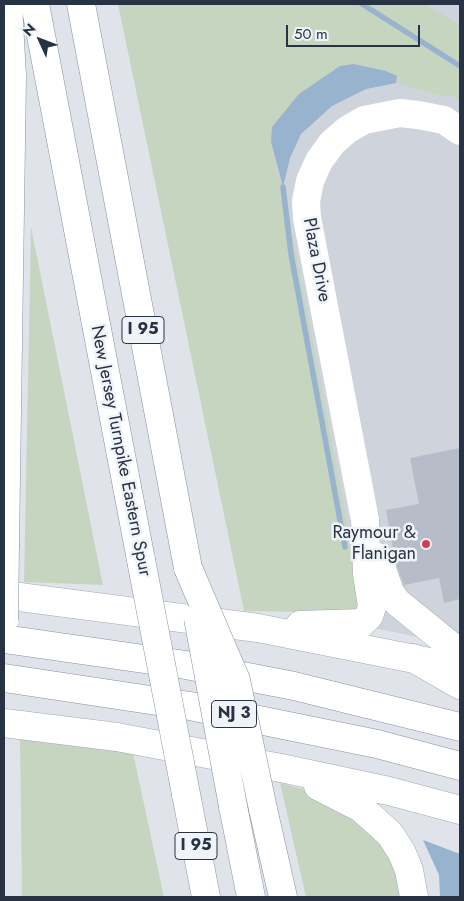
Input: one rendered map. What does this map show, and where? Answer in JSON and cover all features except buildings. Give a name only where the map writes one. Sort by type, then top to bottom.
[{"type":"main road","points":[[4,620],[12,76],[8,4]]},
{"type":"main road","name":"New Jersey Turnpike Eastern Spur","points":[[35,4],[206,897]]},
{"type":"main road","name":"I 95","points":[[81,4],[251,897]]},
{"type":"main road","name":"Plaza Drive","points":[[365,520],[307,218],[306,201],[310,181],[319,161],[332,143],[347,130],[364,120],[380,115],[418,115],[444,120],[460,131]]},
{"type":"main road","points":[[258,628],[362,622],[372,608],[367,574],[365,520]]},
{"type":"main road","points":[[365,520],[390,592],[406,611],[460,653]]},
{"type":"main road","points":[[188,568],[236,680],[283,897]]},
{"type":"main road","points":[[4,595],[258,628],[460,668]]},
{"type":"main road","name":"NJ 3","points":[[4,639],[195,667],[294,686],[460,727]]},
{"type":"main road","points":[[412,658],[460,685]]},
{"type":"main road","name":"NJ 3","points":[[4,678],[190,706],[377,744],[460,766]]},
{"type":"main road","points":[[4,723],[117,737],[281,768],[460,810]]},
{"type":"main road","points":[[281,768],[361,808],[376,820],[390,834],[402,853],[409,870],[414,897]]},
{"type":"shaded area","points":[[192,4],[460,4],[460,646],[297,612]]},
{"type":"green space","points":[[118,4],[424,4],[460,25],[460,101],[452,95],[442,96],[396,83],[397,76],[386,71],[354,64],[340,66],[272,127],[271,142],[277,171],[284,191],[349,532],[360,596],[356,615],[328,618],[297,612],[244,611]]},
{"type":"green space","points":[[31,227],[103,585],[24,582]]},
{"type":"green space","points":[[20,739],[133,753],[164,897],[22,897]]},
{"type":"green space","points":[[280,783],[326,795],[372,830],[404,881],[404,897],[306,897]]},
{"type":"water","points":[[354,64],[386,71],[397,76],[396,83],[366,89],[332,106],[301,134],[290,158],[283,187],[271,142],[272,127],[299,94],[340,66]]},
{"type":"water","points":[[423,840],[460,854],[460,895],[457,897],[440,897],[439,875]]},
{"type":"waterway","points":[[362,4],[460,66]]},
{"type":"waterway","points":[[283,187],[291,254],[345,547]]},
{"type":"place","name":"Raymour & Flanigan","points":[[426,544]]}]
